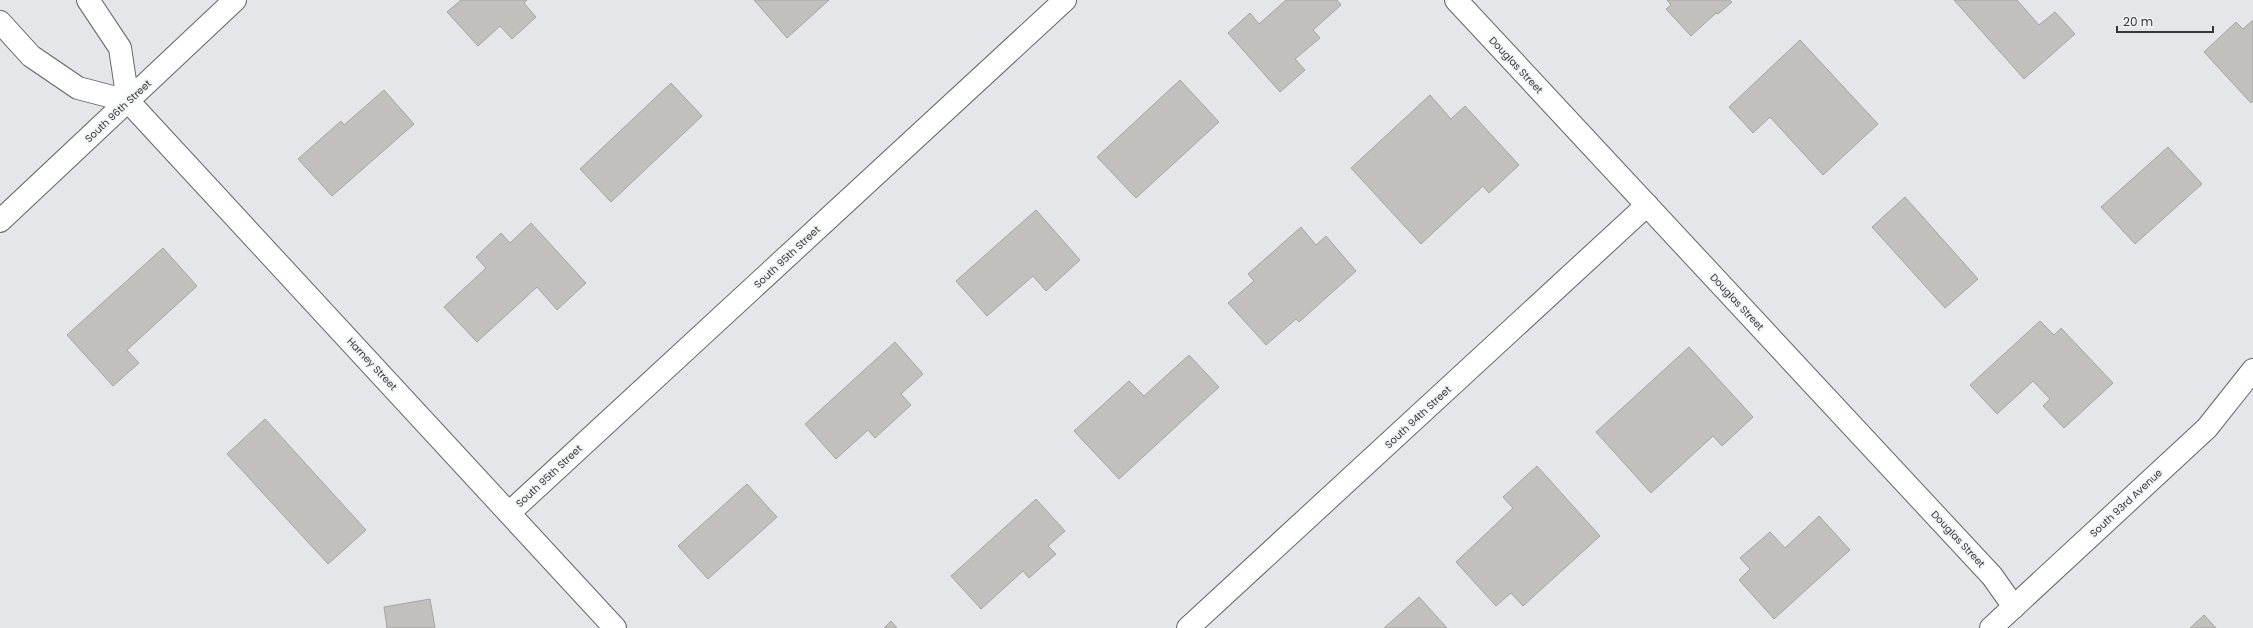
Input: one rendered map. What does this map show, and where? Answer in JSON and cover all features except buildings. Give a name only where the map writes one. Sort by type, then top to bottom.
[{"type":"street","points":[[0,22],[31,56],[78,88],[128,101],[120,48],[88,0]]},
{"type":"street","name":"South 96th Street","points":[[0,221],[235,0]]},
{"type":"street","name":"South 95th Street","points":[[509,513],[1065,0]]},
{"type":"street","name":"Douglas Street","points":[[1456,0],[1992,576],[2014,607]]},
{"type":"street","name":"Harney Street","points":[[128,101],[615,628]]},
{"type":"street","name":"South 94th Street","points":[[1188,628],[1647,204]]},
{"type":"street","name":"South 93rd Avenue","points":[[1991,628],[2207,428],[2253,370]]}]
